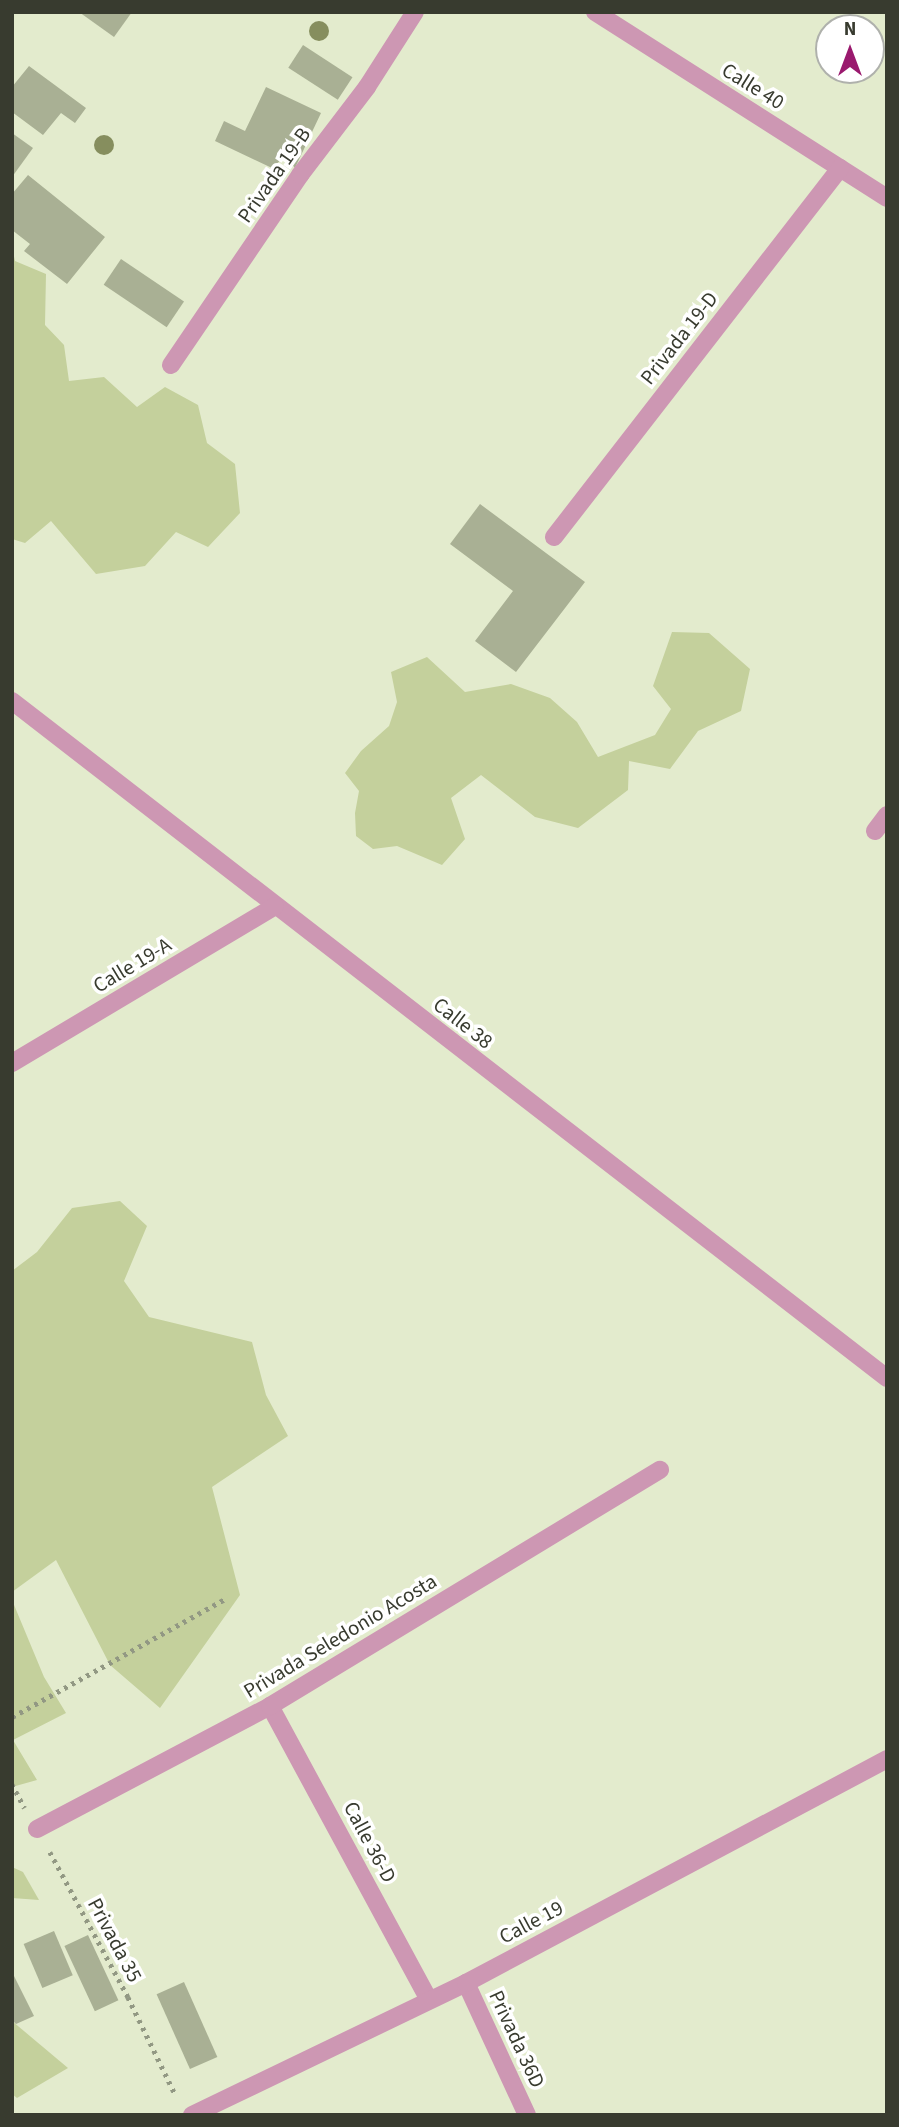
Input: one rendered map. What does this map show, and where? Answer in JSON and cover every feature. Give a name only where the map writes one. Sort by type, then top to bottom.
[{"type":"street","name":"Privada 19-B","points":[[171,365],[300,175],[367,87],[415,12]]},
{"type":"street","name":"Calle 40","points":[[595,12],[887,198]]},
{"type":"street","name":"Privada 19-D","points":[[554,537],[840,167]]},
{"type":"street","name":"Calle 38","points":[[12,701],[887,1378]]},
{"type":"street","points":[[875,831],[887,815]]},
{"type":"street","name":"Calle 19-A","points":[[12,1063],[275,906]]},
{"type":"street","name":"Privada Seledonio Acosta","points":[[37,1829],[270,1706],[660,1470]]},
{"type":"street","name":"Calle 36-D","points":[[270,1706],[429,2000]]},
{"type":"street","name":"Calle 19","points":[[185,2109],[466,1983],[887,1759]]},
{"type":"street","name":"Privada 36D","points":[[466,1983],[527,2115]]},
{"type":"path","points":[[12,1717],[227,1598]]},
{"type":"path","name":"Privada 35","points":[[12,1784],[115,1973],[185,2109]]},
{"type":"green space","points":[[12,247],[15,261],[46,274],[45,325],[64,345],[69,381],[104,377],[137,407],[165,387],[198,405],[207,443],[235,464],[240,513],[208,547],[176,532],[145,566],[96,574],[51,521],[25,543],[12,539]]},
{"type":"green space","points":[[672,632],[709,633],[750,669],[741,711],[698,731],[670,769],[629,761],[628,790],[578,828],[535,817],[481,775],[451,798],[465,839],[442,865],[397,846],[373,849],[356,836],[355,813],[359,791],[345,773],[361,751],[389,726],[397,702],[391,672],[427,657],[465,692],[511,684],[550,698],[577,722],[598,757],[655,735],[671,709],[653,686]]},
{"type":"green space","points":[[120,1201],[147,1226],[124,1281],[149,1317],[252,1342],[266,1395],[288,1436],[212,1487],[240,1595],[160,1708],[110,1665],[56,1560],[12,1592],[12,1271],[37,1252],[72,1208]]},
{"type":"green space","points":[[12,1600],[44,1677],[66,1713],[13,1740],[37,1780],[12,1787]]},
{"type":"green space","points":[[12,1867],[23,1872],[39,1900],[12,1898]]},
{"type":"green space","points":[[12,2021],[68,2068],[17,2098],[12,2094]]},
{"type":"building","points":[[79,12],[132,12],[114,37]]},
{"type":"building","points":[[303,45],[352,77],[338,100],[288,68]]},
{"type":"building","points":[[29,66],[86,108],[75,123],[61,113],[43,135],[12,112],[12,87]]},
{"type":"building","points":[[266,87],[321,113],[295,168],[285,156],[272,168],[215,141],[224,121],[245,131]]},
{"type":"building","points":[[12,133],[33,148],[12,177]]},
{"type":"building","points":[[28,175],[105,237],[67,284],[24,251],[30,244],[12,230],[12,194]]},
{"type":"building","points":[[121,259],[184,301],[167,327],[104,285]]},
{"type":"building","points":[[480,504],[585,582],[516,672],[475,641],[513,591],[450,544]]},
{"type":"building","points":[[54,1931],[73,1975],[42,1988],[24,1944]]},
{"type":"building","points":[[88,1935],[118,2000],[95,2011],[64,1946]]},
{"type":"building","points":[[12,1972],[34,2016],[16,2024],[12,2020]]},
{"type":"building","points":[[184,1982],[217,2057],[190,2069],[157,1994]]}]
